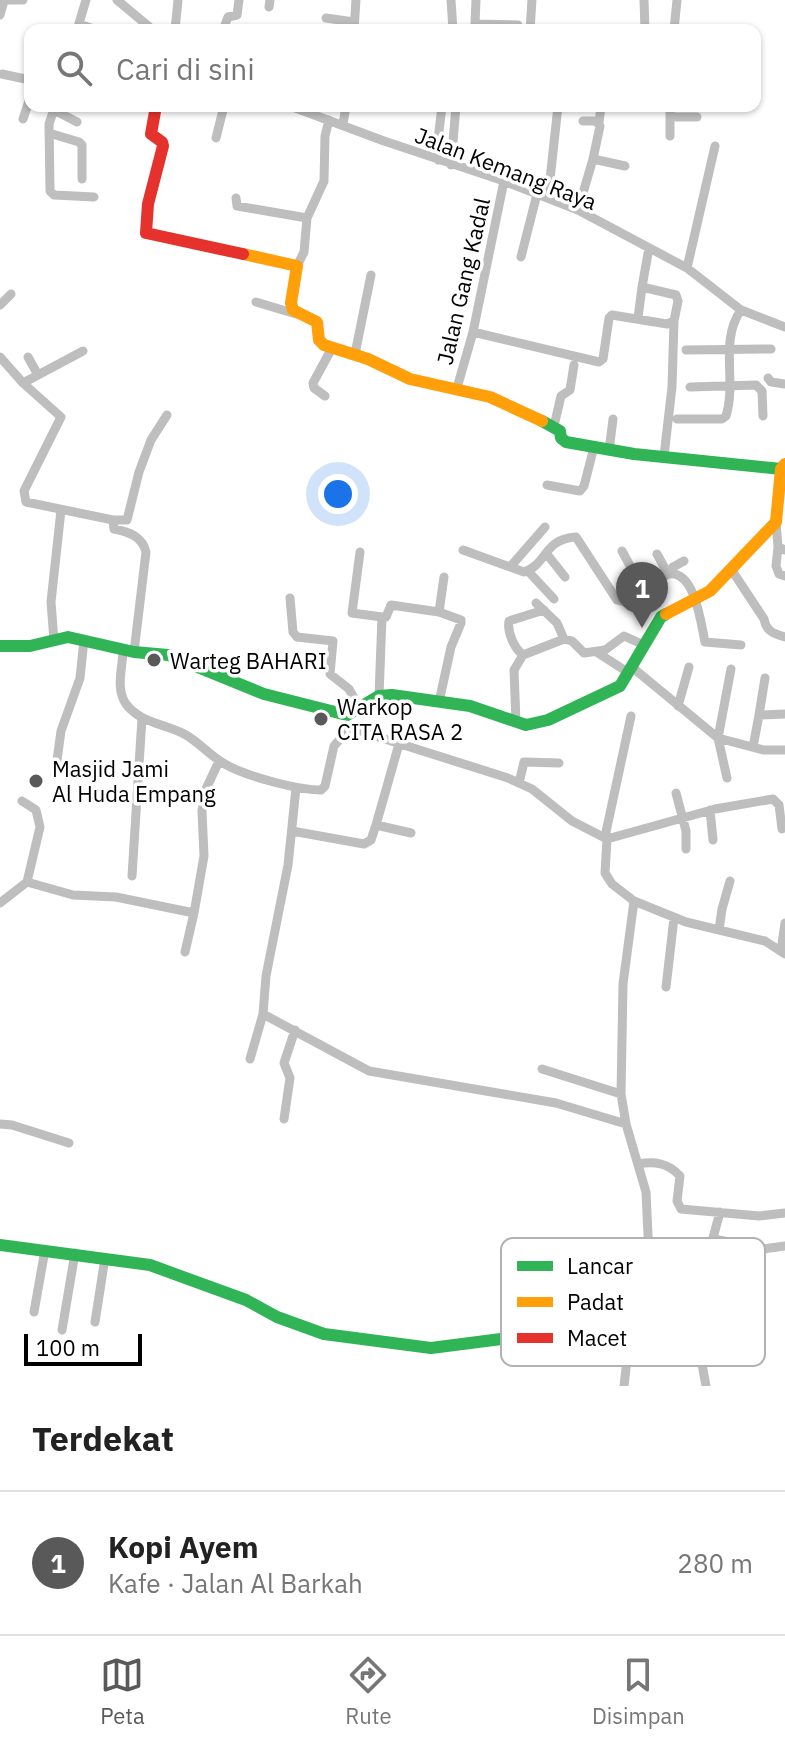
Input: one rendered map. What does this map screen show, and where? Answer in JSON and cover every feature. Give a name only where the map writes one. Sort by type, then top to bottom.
[{"type":"street","points":[[0,15],[2,1],[23,0]]},
{"type":"street","points":[[79,24],[86,0]]},
{"type":"street","points":[[117,0],[146,24]]},
{"type":"street","points":[[176,24],[178,0]]},
{"type":"street","points":[[225,24],[228,17],[237,15],[239,0]]},
{"type":"street","points":[[354,24],[356,0]]},
{"type":"street","points":[[451,0],[453,24]]},
{"type":"street","points":[[475,24],[476,0]]},
{"type":"street","points":[[530,24],[532,0]]},
{"type":"street","points":[[644,0],[645,24]]},
{"type":"street","points":[[675,24],[677,0]]},
{"type":"street","points":[[326,18],[347,24]]},
{"type":"street","points":[[1,76],[24,79]]},
{"type":"street","points":[[23,119],[25,112]]},
{"type":"street","points":[[53,112],[49,133],[50,191],[54,195],[94,197]]},
{"type":"street","points":[[61,112],[77,122]]},
{"type":"street","points":[[154,112],[151,134],[163,146],[146,214],[146,233],[297,266]]},
{"type":"street","points":[[216,138],[222,112]]},
{"type":"street","name":"Jalan Kemang Raya","points":[[307,112],[578,210],[687,268],[741,310],[785,327]]},
{"type":"street","points":[[343,124],[345,112]]},
{"type":"street","points":[[438,160],[441,112]]},
{"type":"street","points":[[451,165],[455,112]]},
{"type":"street","points":[[548,198],[557,112]]},
{"type":"street","points":[[578,210],[593,159],[600,112]]},
{"type":"street","points":[[670,136],[670,112],[697,117]]},
{"type":"street","points":[[296,314],[291,303],[297,266],[304,252],[307,218],[324,181],[325,136],[329,120]]},
{"type":"street","points":[[583,121],[599,122]]},
{"type":"street","points":[[49,133],[82,145],[82,179]]},
{"type":"street","points":[[687,268],[715,146]]},
{"type":"street","points":[[593,159],[625,166]]},
{"type":"street","name":"Jalan Gang Kadal","points":[[457,388],[473,332],[504,181]]},
{"type":"street","points":[[521,257],[537,194]]},
{"type":"street","points":[[236,198],[237,206],[307,218]]},
{"type":"street","points":[[638,318],[649,248]]},
{"type":"street","points":[[355,354],[371,275]]},
{"type":"street","points":[[642,287],[676,295],[678,301],[664,456]]},
{"type":"street","points":[[0,305],[11,294]]},
{"type":"street","points":[[256,302],[317,322],[319,340],[332,348],[355,354],[400,375],[490,397],[554,426],[563,440],[609,451],[783,466],[776,522],[782,549],[776,566],[779,574],[785,576]]},
{"type":"street","points":[[677,419],[722,419],[726,416],[730,384],[730,331],[741,310]]},
{"type":"street","points":[[473,332],[599,362],[603,359],[609,318],[617,314],[667,324],[674,321]]},
{"type":"street","points":[[325,396],[314,388],[313,383],[332,348]]},
{"type":"street","points":[[686,350],[771,349]]},
{"type":"street","points":[[23,383],[83,351]]},
{"type":"street","points":[[0,357],[23,383],[61,417],[31,475],[24,499],[26,502],[113,520],[127,520],[151,440],[167,415]]},
{"type":"street","points":[[28,357],[38,375]]},
{"type":"street","points":[[554,426],[561,396],[570,390],[574,365]]},
{"type":"street","points":[[768,378],[771,382],[785,384]]},
{"type":"street","points":[[690,387],[756,385],[762,391],[763,416]]},
{"type":"street","points":[[609,451],[613,419]]},
{"type":"street","points":[[547,485],[580,491],[594,447]]},
{"type":"street","points":[[54,641],[51,602],[61,510]]},
{"type":"street","points":[[113,520],[114,529],[140,539],[146,552],[121,692],[132,711],[185,735],[219,761],[296,788],[323,789],[334,746],[359,707],[379,696],[406,696],[470,706],[516,722],[539,723],[584,706],[620,686],[661,617],[695,596],[710,591],[776,522]]},
{"type":"street","points":[[511,566],[545,527]]},
{"type":"street","points":[[463,550],[524,572],[554,542],[576,537],[617,600],[621,601],[684,561]]},
{"type":"street","points":[[622,551],[642,588]]},
{"type":"street","points":[[360,552],[352,613],[386,617],[391,605],[439,612],[461,620],[451,647],[439,702]]},
{"type":"street","points":[[546,553],[565,577]]},
{"type":"street","points":[[657,554],[668,574]]},
{"type":"street","points":[[731,569],[764,619],[766,627],[773,634],[785,637]]},
{"type":"street","points":[[528,571],[554,599]]},
{"type":"street","points":[[668,574],[681,575],[695,596],[705,642],[741,645]]},
{"type":"street","points":[[439,612],[444,577]]},
{"type":"street","points":[[290,598],[293,632],[297,637],[333,641],[330,674],[349,689],[359,707]]},
{"type":"street","points":[[523,655],[517,649],[509,621],[540,606],[557,623],[564,639]]},
{"type":"street","points":[[379,696],[382,617]]},
{"type":"street","points":[[598,653],[622,636],[644,645]]},
{"type":"street","points":[[0,646],[30,646],[68,637],[129,651],[181,658],[212,675],[349,722],[399,744],[519,783],[546,798],[572,821],[607,839],[682,816],[773,799],[779,805],[782,829]]},
{"type":"street","points":[[516,722],[514,670],[523,655],[564,639],[572,641],[584,653],[598,653],[631,670],[718,738],[763,750],[785,750]]},
{"type":"street","points":[[55,775],[61,731],[80,678],[84,640]]},
{"type":"street","points":[[678,706],[689,667]]},
{"type":"street","points":[[727,778],[718,738],[731,669]]},
{"type":"street","points":[[753,747],[765,678]]},
{"type":"street","points":[[759,715],[785,714]]},
{"type":"street","points":[[631,716],[606,832],[605,873],[612,884],[634,901],[674,918],[765,941],[783,952],[785,923]]},
{"type":"street","points":[[132,876],[142,718]]},
{"type":"street","points":[[292,831],[364,844],[371,840],[399,744]]},
{"type":"street","points":[[185,952],[204,856],[204,799],[219,761]]},
{"type":"street","points":[[519,783],[524,762],[559,763]]},
{"type":"street","points":[[250,1059],[263,1014],[266,976],[288,865],[296,788]]},
{"type":"street","points":[[676,793],[686,849]]},
{"type":"street","points":[[0,903],[27,882],[40,827],[36,810],[22,801]]},
{"type":"street","points":[[710,810],[713,840]]},
{"type":"street","points":[[376,825],[411,833]]},
{"type":"street","points":[[719,930],[730,881]]},
{"type":"street","points":[[27,882],[73,895],[116,897],[194,913]]},
{"type":"street","points":[[634,901],[623,984],[621,1094],[648,1203],[649,1238]]},
{"type":"street","points":[[666,987],[674,918]]},
{"type":"street","points":[[263,1014],[369,1071],[556,1103],[626,1124]]},
{"type":"street","points":[[284,1119],[290,1078],[284,1061],[295,1030]]},
{"type":"street","points":[[542,1069],[621,1094]]},
{"type":"street","points":[[0,1124],[69,1143]]},
{"type":"street","points":[[638,1164],[660,1162],[677,1172],[680,1176],[677,1201],[681,1209],[759,1216],[785,1213]]},
{"type":"street","points":[[714,1238],[720,1212]]},
{"type":"street","points":[[0,1245],[75,1253],[172,1272],[256,1304],[277,1317],[314,1332],[422,1347],[501,1339]]},
{"type":"street","points":[[765,1249],[785,1246]]},
{"type":"street","points":[[34,1312],[45,1250]]},
{"type":"street","points":[[62,1330],[75,1253]]},
{"type":"street","points":[[95,1322],[105,1258]]},
{"type":"street","points":[[624,1386],[626,1366]]},
{"type":"street","points":[[702,1366],[706,1386]]},
{"type":"traffic: fast","points":[[542,421],[560,431],[561,438],[566,442],[634,454],[781,469]]},
{"type":"traffic: fast","points":[[0,646],[30,646],[68,637],[134,652],[168,655],[264,694],[347,715],[379,696],[392,695],[470,706],[526,725],[548,720],[620,686],[661,617],[666,614]]},
{"type":"traffic: fast","points":[[0,1245],[150,1265],[246,1300],[277,1317],[324,1334],[431,1348],[501,1339]]},
{"type":"traffic: slow","points":[[243,254],[297,266],[291,303],[293,310],[317,322],[319,340],[324,345],[368,359],[410,379],[490,397],[542,421]]},
{"type":"traffic: slow","points":[[666,614],[710,591],[776,522],[781,469],[785,464]]},
{"type":"traffic: jam","points":[[155,112],[151,134],[163,146],[148,204],[146,233],[243,254]]},
{"type":"place","name":"Kopi Ayem","points":[[642,628]]},
{"type":"place","name":"Warteg BAHARI","points":[[154,660]]},
{"type":"place","name":"Warkop CITA RASA 2","points":[[321,719]]},
{"type":"place","name":"Masjid Jami Al Huda Empang","points":[[36,781]]}]
